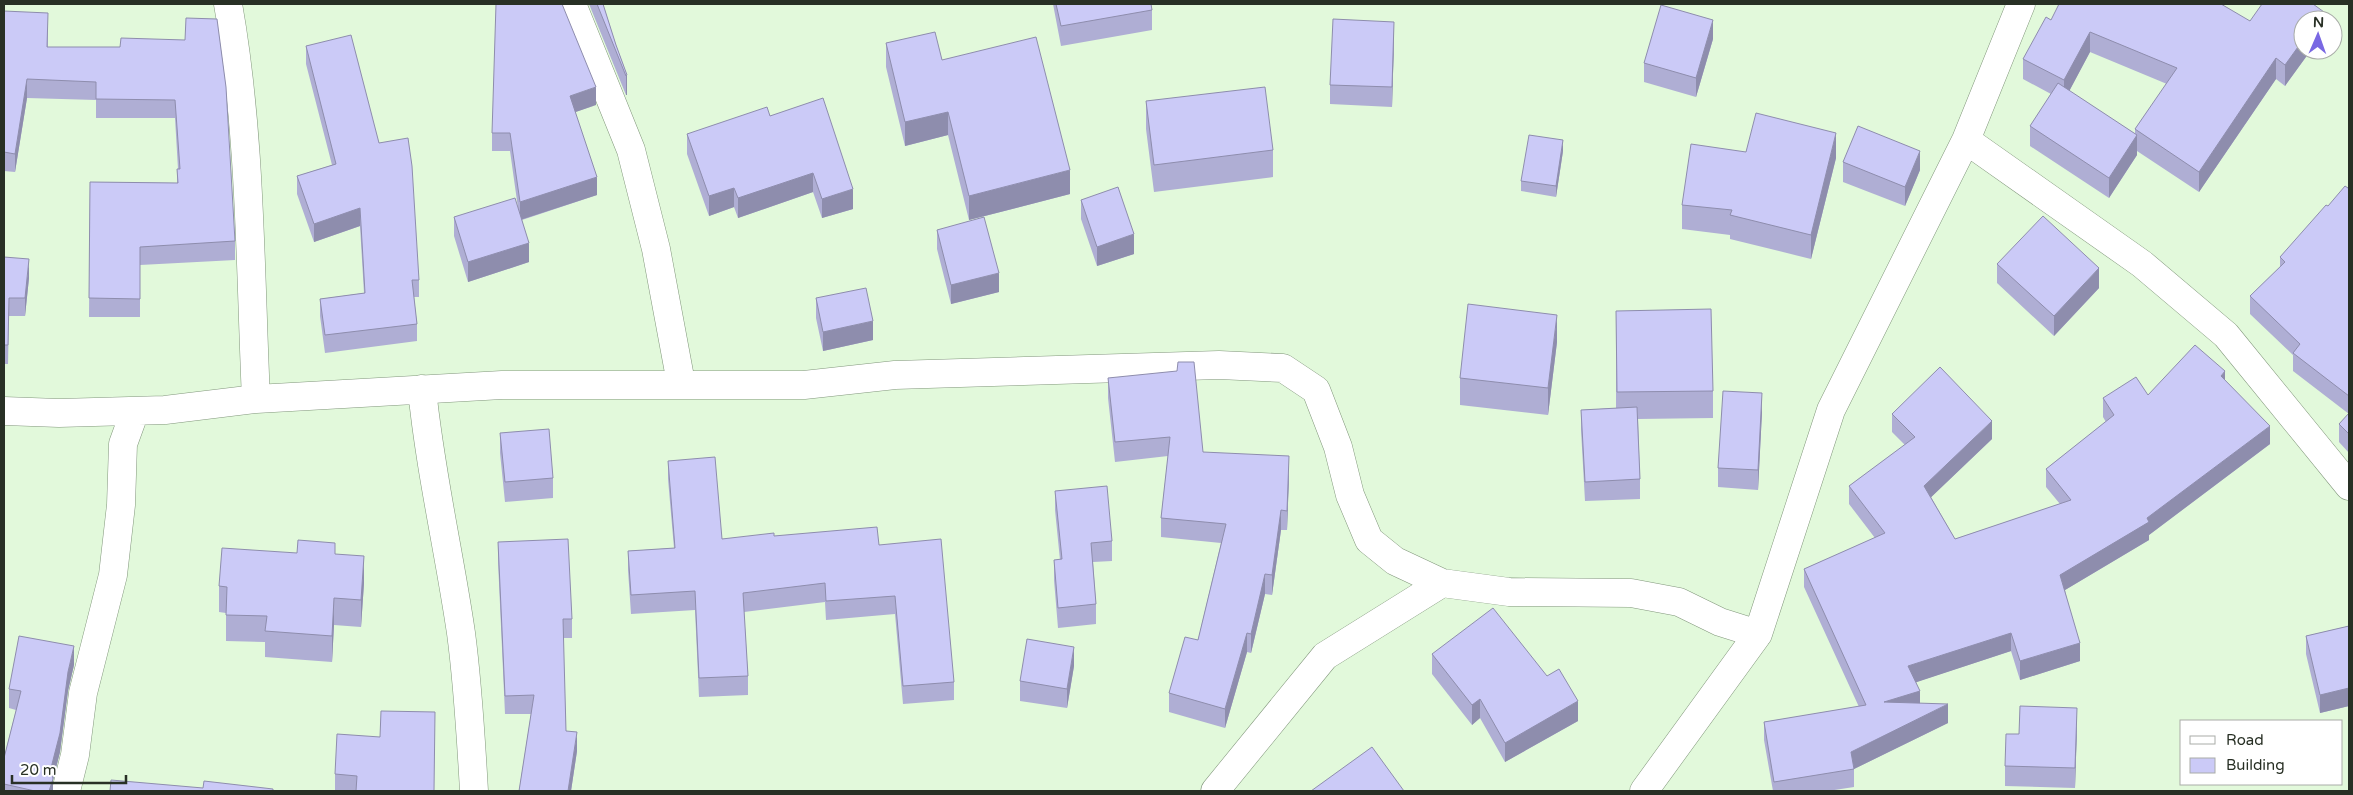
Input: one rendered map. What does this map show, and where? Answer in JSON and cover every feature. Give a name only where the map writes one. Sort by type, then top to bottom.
[{"type":"street","points":[[228,4],[240,98],[247,182],[256,399]]},
{"type":"street","points":[[572,4],[631,150],[656,249],[681,383]]},
{"type":"street","points":[[1644,791],[1758,634],[1831,410],[1966,140],[2021,4]]},
{"type":"street","points":[[1966,140],[2142,264],[2226,335],[2349,486]]},
{"type":"street","points":[[4,411],[60,413],[165,410],[256,399],[502,385],[681,383],[804,385],[896,375],[1218,366],[1283,368],[1316,390],[1338,447],[1350,495],[1369,540],[1395,561],[1442,583],[1509,592],[1631,593],[1679,602],[1720,622],[1758,634]]},
{"type":"street","points":[[422,389],[427,441],[461,633],[470,716],[474,791]]},
{"type":"street","points":[[66,791],[75,755],[83,693],[113,575],[121,505],[123,444],[136,411]]},
{"type":"street","points":[[1215,791],[1325,656],[1442,583]]},
{"type":"building","points":[[496,4],[562,4],[596,87],[570,96],[597,177],[520,202],[510,133],[492,133]]},
{"type":"building","points":[[597,4],[603,4],[626,76]]},
{"type":"building","points":[[1056,4],[1151,4],[1152,10],[1061,26]]},
{"type":"building","points":[[2059,4],[2221,4],[2250,21],[2262,4],[2313,4],[2321,10],[2293,10],[2293,54],[2285,65],[2276,58],[2199,172],[2135,129],[2177,68],[2090,32],[2064,80],[2023,59],[2046,17],[2051,20]]},
{"type":"building","points":[[1661,5],[1713,20],[1696,78],[1644,63]]},
{"type":"building","points":[[4,11],[48,13],[47,47],[120,47],[121,38],[185,40],[186,18],[217,19],[226,87],[235,241],[140,247],[140,299],[89,298],[90,182],[178,183],[177,169],[180,169],[175,100],[96,99],[96,82],[27,79],[15,154],[4,152]]},
{"type":"building","points":[[1333,19],[1394,22],[1392,87],[1330,85]]},
{"type":"building","points":[[935,32],[942,60],[1036,37],[1070,170],[969,196],[948,112],[905,122],[886,43]]},
{"type":"building","points":[[351,35],[379,143],[408,138],[412,166],[419,280],[412,280],[417,324],[325,335],[320,299],[365,293],[360,208],[314,224],[297,176],[336,164],[306,46]]},
{"type":"building","points":[[2058,83],[2137,135],[2109,178],[2030,126]]},
{"type":"building","points":[[1265,87],[1273,150],[1154,165],[1146,101]]},
{"type":"building","points":[[823,98],[853,189],[822,199],[813,173],[738,198],[734,188],[709,196],[687,134],[767,107],[770,116]]},
{"type":"building","points":[[1756,113],[1836,133],[1811,235],[1730,215],[1732,210],[1682,205],[1691,144],[1746,152]]},
{"type":"building","points":[[1858,126],[1920,151],[1905,187],[1843,162]]},
{"type":"building","points":[[1529,135],[1563,140],[1556,186],[1521,181]]},
{"type":"building","points":[[2345,186],[2349,187],[2349,396],[2293,353],[2300,344],[2250,296],[2285,262],[2280,257]]},
{"type":"building","points":[[1118,187],[1134,234],[1097,247],[1081,200]]},
{"type":"building","points":[[515,198],[529,243],[468,262],[454,217]]},
{"type":"building","points":[[2043,216],[2099,268],[2054,316],[1997,264]]},
{"type":"building","points":[[984,217],[999,273],[951,285],[937,230]]},
{"type":"building","points":[[4,257],[29,259],[25,298],[9,298],[8,345],[4,345]]},
{"type":"building","points":[[866,288],[873,321],[823,332],[816,298]]},
{"type":"building","points":[[1468,304],[1557,315],[1548,388],[1460,378]]},
{"type":"building","points":[[1711,309],[1713,391],[1617,392],[1616,311]]},
{"type":"building","points":[[2195,345],[2225,371],[2221,376],[2270,426],[2147,518],[2149,522],[2060,575],[2080,643],[2020,661],[2011,633],[1908,666],[1920,691],[1884,702],[1948,704],[1851,752],[1854,769],[1774,782],[1764,722],[1866,705],[1804,569],[1885,533],[1849,486],[1915,437],[1892,414],[1940,367],[1992,421],[1924,486],[1955,539],[2071,500],[2046,469],[2114,415],[2103,398],[2136,377],[2148,395]]},
{"type":"building","points":[[1178,362],[1194,362],[1203,452],[1289,456],[1287,511],[1281,510],[1272,575],[1265,574],[1251,634],[1247,633],[1225,709],[1169,693],[1185,637],[1198,640],[1226,524],[1161,518],[1170,437],[1115,442],[1108,378],[1177,371]]},
{"type":"building","points":[[1723,391],[1762,393],[1758,470],[1718,468]]},
{"type":"building","points":[[1637,407],[1640,479],[1585,482],[1581,410]]},
{"type":"building","points":[[2349,413],[2349,434],[2339,424]]},
{"type":"building","points":[[549,429],[553,478],[505,482],[500,433]]},
{"type":"building","points":[[715,457],[722,539],[774,533],[774,536],[877,527],[879,545],[941,539],[954,682],[903,686],[895,596],[826,601],[825,583],[743,593],[748,676],[699,678],[695,591],[631,595],[628,551],[675,548],[668,461]]},
{"type":"building","points":[[1107,486],[1112,541],[1091,543],[1096,604],[1058,608],[1054,560],[1062,559],[1055,491]]},
{"type":"building","points":[[568,539],[572,619],[563,619],[566,731],[577,732],[568,791],[519,791],[534,695],[505,696],[498,542]]},
{"type":"building","points":[[298,540],[335,543],[335,554],[364,556],[361,600],[334,598],[332,636],[265,631],[267,616],[226,615],[227,587],[219,586],[222,548],[297,553]]},
{"type":"building","points":[[1493,608],[1547,676],[1559,669],[1578,701],[1505,743],[1480,699],[1472,705],[1432,654]]},
{"type":"building","points":[[2349,626],[2349,688],[2320,695],[2306,636]]},
{"type":"building","points":[[19,636],[74,646],[68,672],[60,733],[51,768],[53,779],[49,791],[35,791],[4,784],[4,758],[21,691],[9,689]]},
{"type":"building","points":[[1027,639],[1074,647],[1067,689],[1020,681]]},
{"type":"building","points":[[2020,706],[2077,708],[2075,768],[2005,766],[2006,734],[2019,734]]},
{"type":"building","points":[[381,711],[435,712],[434,791],[356,791],[357,776],[335,774],[337,734],[380,737]]},
{"type":"building","points":[[1372,747],[1404,791],[1311,791]]},
{"type":"building","points":[[111,780],[203,788],[204,781],[273,789],[273,791],[110,791]]}]
